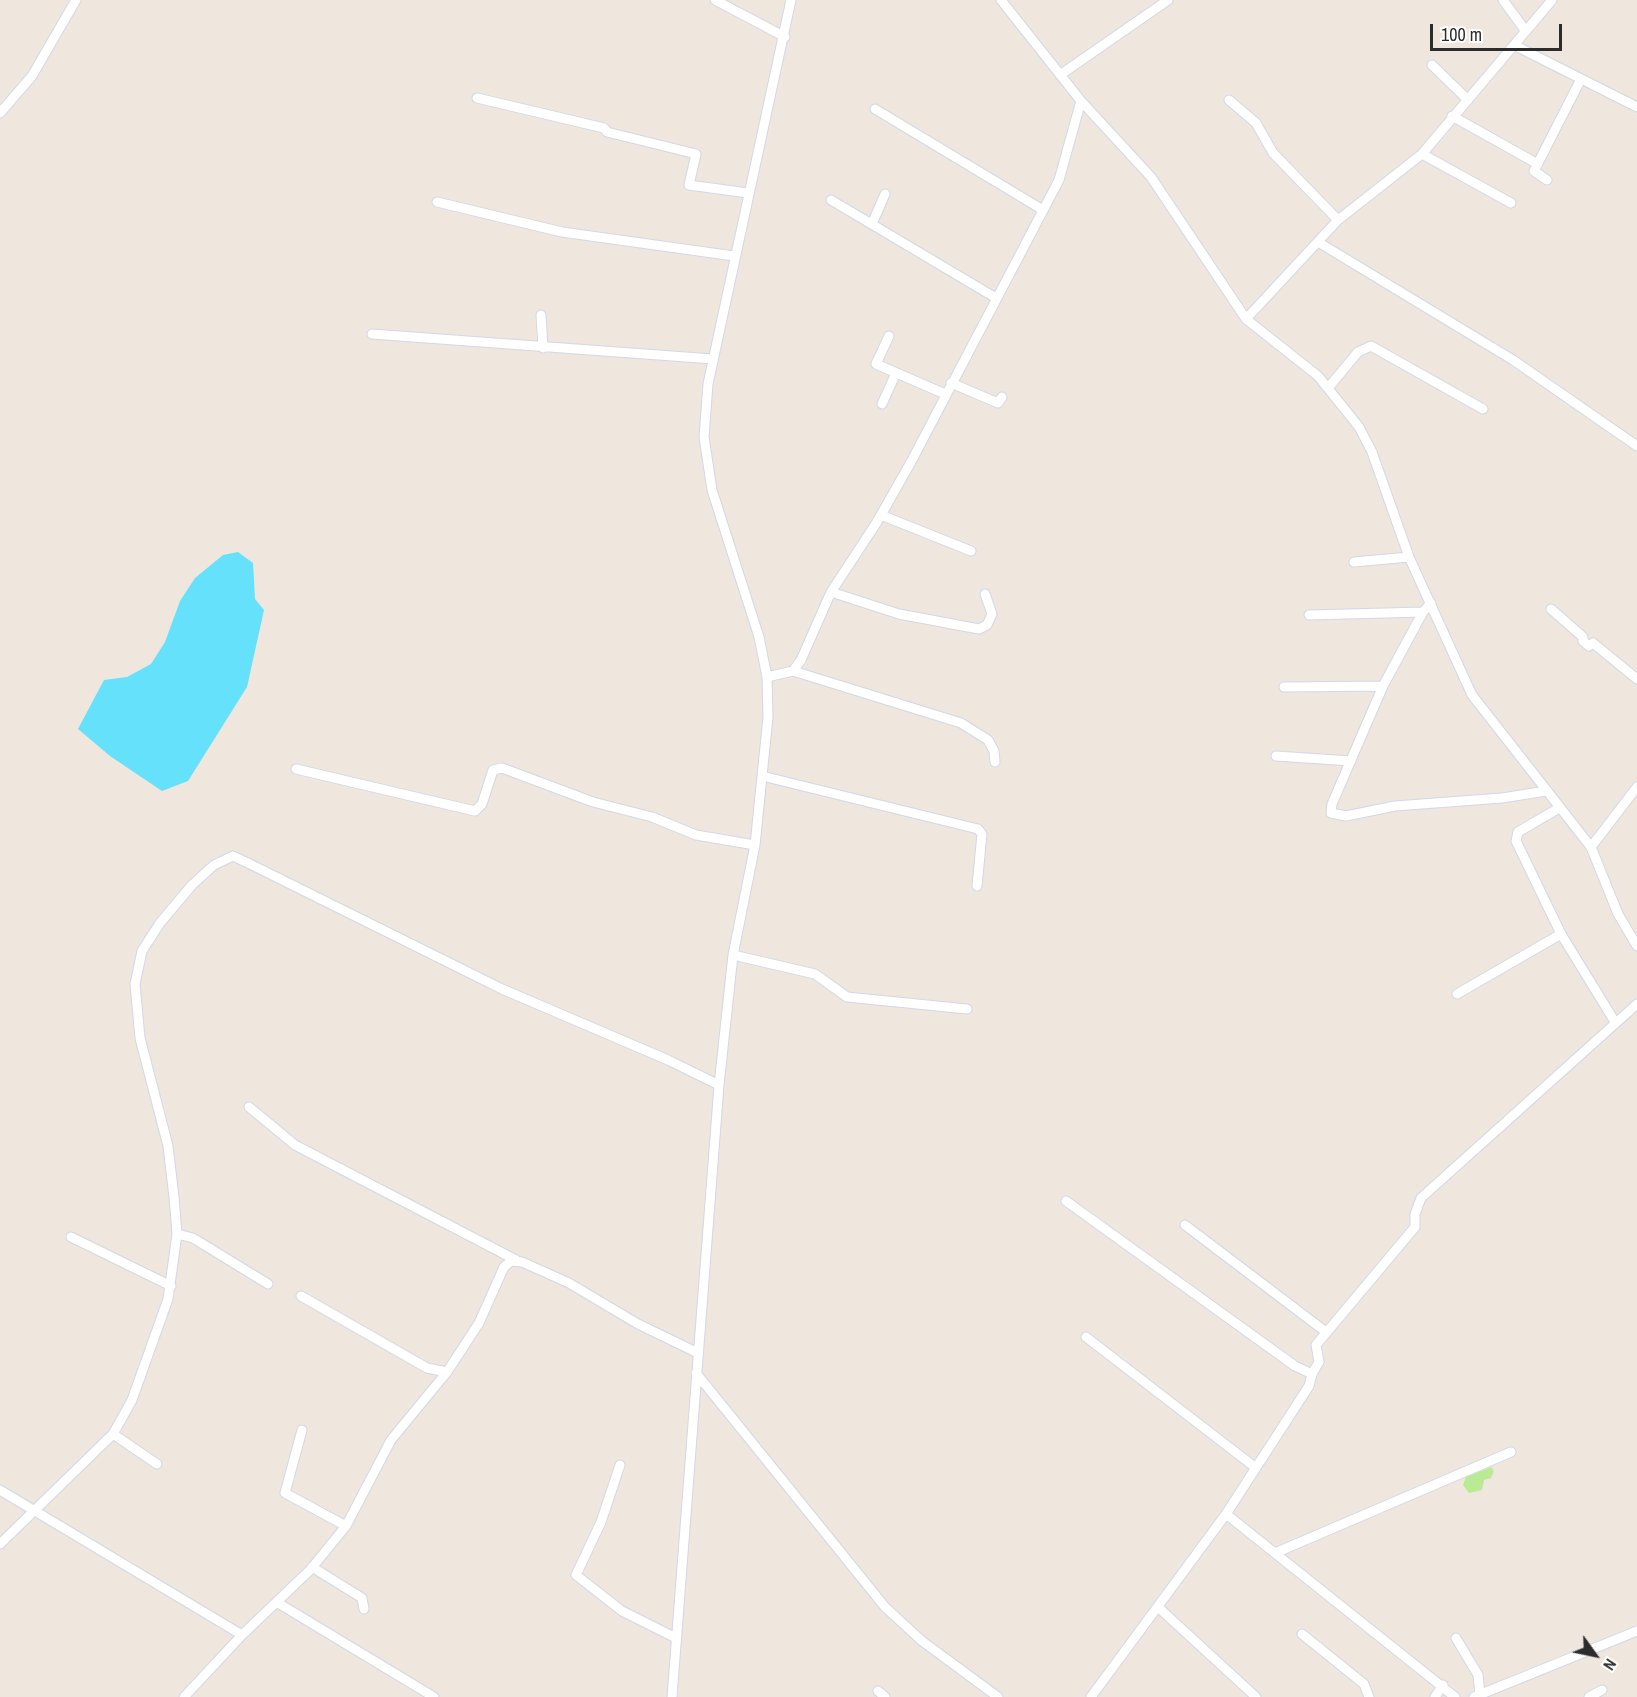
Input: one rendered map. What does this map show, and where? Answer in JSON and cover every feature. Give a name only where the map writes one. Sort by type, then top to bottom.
[{"type":"street","points":[[0,113],[32,76],[76,0]]},
{"type":"street","points":[[716,0],[785,37]]},
{"type":"street","points":[[672,1697],[719,1085],[734,955],[754,845],[768,717],[766,677],[756,627],[715,501],[706,460],[706,416],[713,360],[734,256],[785,37],[791,0]]},
{"type":"street","points":[[1001,0],[1081,100],[1150,177],[1246,319],[1303,363],[1328,388],[1359,427],[1372,452],[1408,556],[1472,695],[1591,846],[1618,914],[1637,946]]},
{"type":"street","points":[[1060,75],[1168,0]]},
{"type":"street","points":[[1503,0],[1525,30]]},
{"type":"street","points":[[1246,319],[1338,220],[1422,154],[1552,0]]},
{"type":"street","points":[[1514,45],[1637,107]]},
{"type":"street","points":[[1432,65],[1468,100]]},
{"type":"street","points":[[1547,180],[1534,171],[1536,163],[1581,79]]},
{"type":"street","points":[[477,98],[696,154],[689,185],[748,193]]},
{"type":"street","points":[[793,670],[801,660],[831,592],[881,514],[1043,210],[1064,167],[1081,100]]},
{"type":"street","points":[[1229,100],[1256,123],[1273,153],[1338,220]]},
{"type":"street","points":[[875,109],[1043,210]]},
{"type":"street","points":[[1452,116],[1536,163]]},
{"type":"street","points":[[1422,154],[1511,204]]},
{"type":"street","points":[[872,224],[885,194]]},
{"type":"street","points":[[831,200],[996,298]]},
{"type":"street","points":[[436,202],[562,232],[734,256]]},
{"type":"street","points":[[1318,242],[1513,360],[1637,446]]},
{"type":"street","points":[[541,315],[543,348]]},
{"type":"street","points":[[372,334],[713,360]]},
{"type":"street","points":[[890,336],[876,364],[945,394]]},
{"type":"street","points":[[1328,388],[1358,352],[1371,346],[1483,409]]},
{"type":"street","points":[[882,404],[896,373]]},
{"type":"street","points":[[951,383],[998,403],[1002,397]]},
{"type":"street","points":[[881,514],[971,551]]},
{"type":"street","points":[[1354,562],[1408,556]]},
{"type":"street","points":[[831,592],[899,614],[979,629],[987,625],[992,614],[985,594]]},
{"type":"street","points":[[1431,603],[1423,612],[1383,686],[1332,804],[1332,813],[1346,816],[1395,806],[1502,798],[1546,791]]},
{"type":"street","points":[[1551,609],[1583,637],[1582,641],[1589,646],[1593,644],[1637,679]]},
{"type":"street","points":[[1309,615],[1423,612]]},
{"type":"street","points":[[766,677],[793,670],[961,723],[988,740],[994,751],[994,762]]},
{"type":"street","points":[[1284,687],[1383,686]]},
{"type":"street","points":[[1276,756],[1351,760]]},
{"type":"street","points":[[296,768],[475,811],[482,804],[493,770],[502,768],[593,802],[652,817],[696,835],[754,845]]},
{"type":"street","points":[[762,776],[978,829],[982,834],[977,886]]},
{"type":"street","points":[[1591,846],[1637,787]]},
{"type":"street","points":[[1559,808],[1525,828],[1515,837],[1561,934],[1615,1022]]},
{"type":"street","points":[[0,1544],[113,1434],[132,1400],[171,1286],[177,1234],[168,1146],[141,1038],[135,984],[142,951],[159,923],[199,878],[214,865],[233,856],[291,882],[502,989],[659,1056],[719,1085]]},
{"type":"street","points":[[1456,994],[1561,934]]},
{"type":"street","points":[[734,955],[814,974],[848,997],[968,1009]]},
{"type":"street","points":[[1091,1697],[1160,1608],[1226,1514],[1309,1386],[1312,1374],[1319,1362],[1316,1345],[1414,1227],[1415,1214],[1421,1198],[1637,1004]]},
{"type":"street","points":[[249,1107],[295,1145],[516,1260],[569,1283],[638,1324],[698,1353]]},
{"type":"street","points":[[1066,1201],[1295,1366],[1312,1374]]},
{"type":"street","points":[[1185,1225],[1326,1332]]},
{"type":"street","points":[[177,1234],[193,1238],[268,1284]]},
{"type":"street","points":[[71,1237],[171,1286]]},
{"type":"street","points":[[184,1697],[242,1635],[278,1603],[346,1526],[391,1440],[447,1372],[479,1323],[504,1267],[516,1260]]},
{"type":"street","points":[[301,1296],[427,1368],[447,1372]]},
{"type":"street","points":[[1086,1337],[1256,1468]]},
{"type":"street","points":[[696,1373],[885,1607],[922,1641],[998,1697]]},
{"type":"street","points":[[302,1430],[285,1493],[346,1526]]},
{"type":"street","points":[[113,1434],[157,1464]]},
{"type":"street","points":[[1275,1553],[1510,1452]]},
{"type":"street","points":[[620,1465],[601,1522],[576,1575],[622,1611],[676,1638]]},
{"type":"street","points":[[0,1491],[242,1635]]},
{"type":"street","points":[[1226,1514],[1443,1685],[1455,1697]]},
{"type":"street","points":[[312,1567],[362,1598],[364,1609]]},
{"type":"street","points":[[278,1603],[434,1697]]},
{"type":"street","points":[[1160,1608],[1256,1697]]},
{"type":"street","points":[[1456,1638],[1478,1675],[1477,1696],[1637,1631]]},
{"type":"street","points":[[1302,1634],[1364,1684],[1369,1697]]},
{"type":"street","points":[[1434,1697],[1443,1685]]},
{"type":"street","points":[[1589,1697],[1602,1690]]},
{"type":"green space","points":[[1491,1467],[1494,1471],[1491,1478],[1484,1480],[1482,1490],[1469,1493],[1463,1485],[1466,1477]]},
{"type":"water","points":[[238,552],[253,563],[255,599],[264,610],[247,687],[188,781],[162,791],[110,756],[78,729],[104,680],[127,677],[151,664],[165,642],[180,601],[195,578],[223,555]]}]
